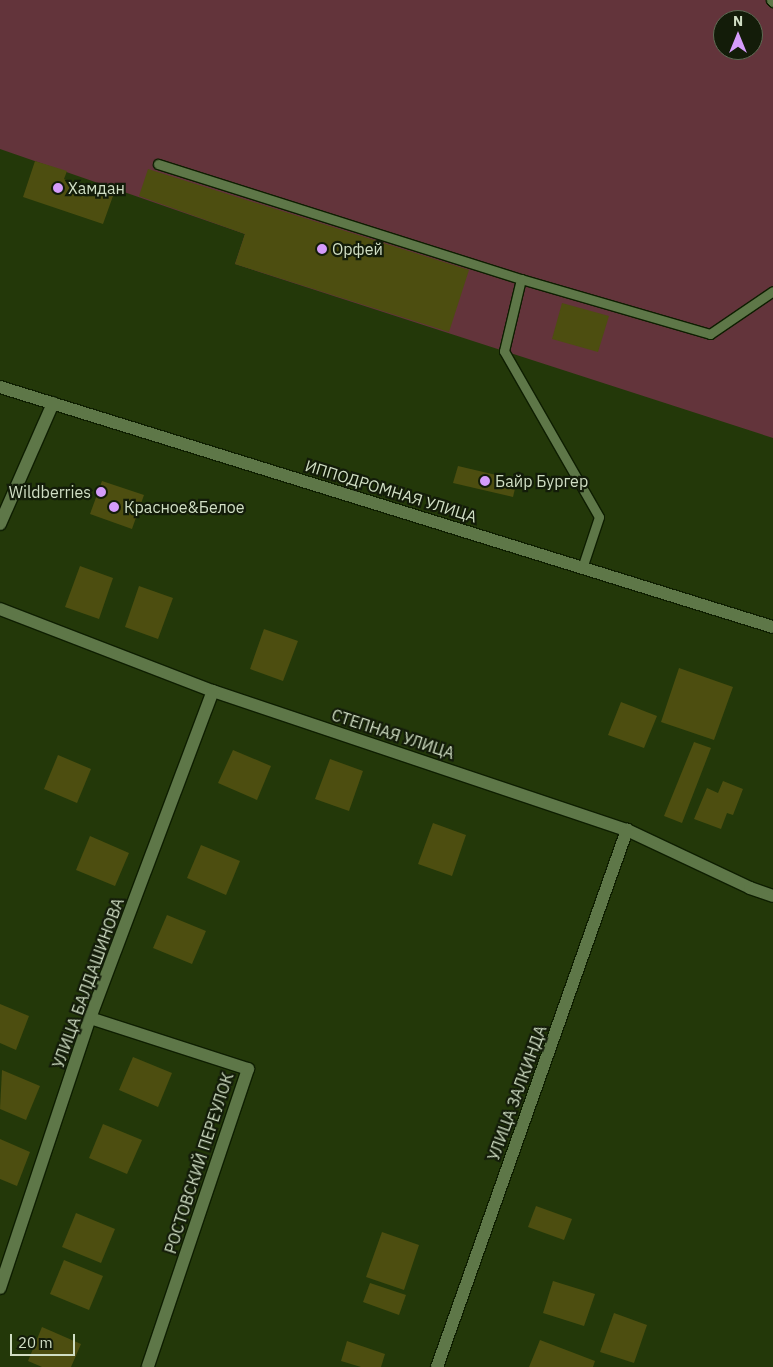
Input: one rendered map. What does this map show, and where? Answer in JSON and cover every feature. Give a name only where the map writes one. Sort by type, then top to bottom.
[{"type":"street","name":"ИППОДРОМНАЯ УЛИЦА","points":[[0,387],[773,627]]},
{"type":"street","points":[[0,524],[53,403]]},
{"type":"street","name":"СТЕПНАЯ УЛИЦА","points":[[0,609],[213,692],[627,830],[750,888],[773,896]]},
{"type":"street","name":"УЛИЦА БАЛДАШИНОВА","points":[[0,1288],[90,1018],[213,692]]},
{"type":"street","name":"УЛИЦА ЗАЛКИНДА","points":[[437,1367],[627,830]]},
{"type":"street","name":"РОСТОВСКИЙ ПЕРЕУЛОК","points":[[90,1018],[248,1069],[148,1367]]},
{"type":"lane","points":[[158,164],[521,279],[710,334],[773,291]]},
{"type":"lane","points":[[521,279],[504,351],[599,517],[582,568]]},
{"type":"shaded area","points":[[0,0],[773,0],[773,438],[235,264],[245,234],[0,149]]},
{"type":"building","name":"Хамдан","points":[[35,161],[67,171],[64,179],[113,196],[103,224],[23,197]]},
{"type":"building","name":"Орфей","points":[[148,169],[469,270],[449,332],[235,264],[245,234],[139,196]]},
{"type":"building","points":[[562,303],[609,316],[598,352],[552,339]]},
{"type":"building","name":"Байр Бургер","points":[[458,466],[517,480],[513,497],[453,483]]},
{"type":"building","points":[[102,481],[144,495],[132,529],[90,514]]},
{"type":"building","points":[[80,566],[113,578],[99,619],[65,607]]},
{"type":"building","points":[[139,586],[173,598],[158,639],[125,627]]},
{"type":"building","points":[[264,629],[298,641],[283,681],[250,669]]},
{"type":"building","points":[[679,668],[733,687],[714,740],[661,722]]},
{"type":"building","points":[[621,702],[657,716],[644,748],[608,735]]},
{"type":"building","points":[[694,742],[711,748],[682,823],[664,816]]},
{"type":"building","points":[[233,750],[271,766],[257,800],[218,783]]},
{"type":"building","points":[[58,755],[91,769],[77,803],[44,789]]},
{"type":"building","points":[[330,759],[363,771],[349,811],[315,799]]},
{"type":"building","points":[[723,781],[743,789],[733,815],[727,813],[721,829],[694,819],[707,788],[718,793]]},
{"type":"building","points":[[433,823],[466,835],[452,876],[418,864]]},
{"type":"building","points":[[90,836],[129,853],[115,886],[76,870]]},
{"type":"building","points":[[201,845],[240,861],[226,895],[187,878]]},
{"type":"building","points":[[167,915],[206,931],[192,964],[153,948]]},
{"type":"building","points":[[0,1004],[29,1016],[16,1050],[0,1043]]},
{"type":"building","points":[[133,1057],[172,1073],[158,1107],[119,1090]]},
{"type":"building","points":[[2,1070],[40,1086],[26,1120],[0,1109]]},
{"type":"building","points":[[103,1124],[142,1140],[127,1174],[89,1158]]},
{"type":"building","points":[[0,1139],[30,1152],[17,1186],[0,1179]]},
{"type":"building","points":[[536,1206],[572,1219],[564,1240],[528,1227]]},
{"type":"building","points":[[76,1213],[115,1229],[101,1263],[62,1247]]},
{"type":"building","points":[[382,1232],[419,1245],[404,1290],[366,1277]]},
{"type":"building","points":[[64,1260],[103,1276],[89,1310],[50,1294]]},
{"type":"building","points":[[553,1281],[595,1294],[584,1326],[543,1313]]},
{"type":"building","points":[[370,1283],[406,1295],[399,1315],[363,1302]]},
{"type":"building","points":[[614,1313],[647,1325],[634,1363],[600,1352]]},
{"type":"building","points":[[42,1327],[81,1344],[71,1367],[42,1367],[28,1361]]},
{"type":"building","points":[[540,1340],[595,1361],[593,1367],[529,1367]]},
{"type":"building","points":[[347,1341],[385,1354],[381,1367],[361,1367],[341,1361]]},
{"type":"place","name":"Хамдан","points":[[58,188]]},
{"type":"place","name":"Орфей","points":[[322,249]]},
{"type":"place","name":"Байр Бургер","points":[[485,481]]},
{"type":"place","name":"Wildberries","points":[[101,492]]},
{"type":"place","name":"Красное&Белое","points":[[114,507]]}]
